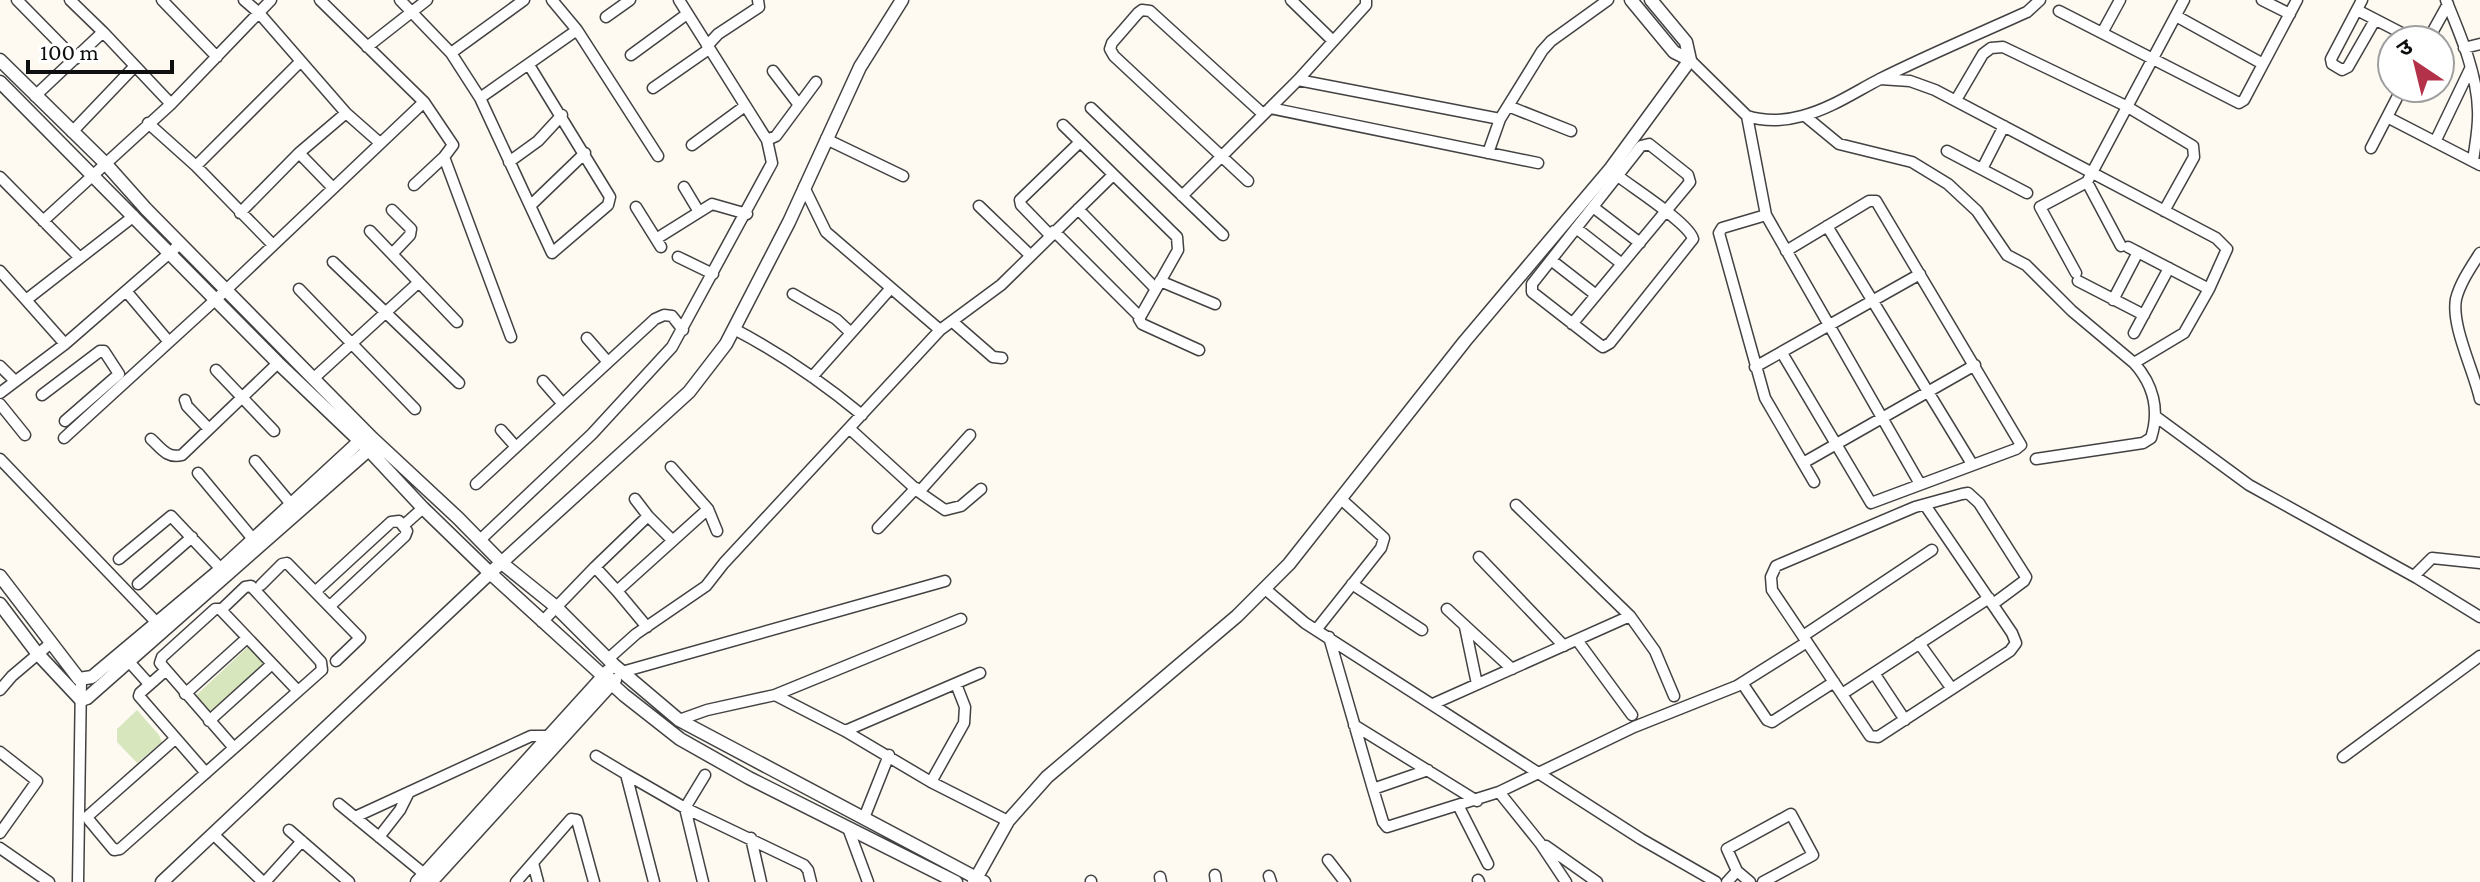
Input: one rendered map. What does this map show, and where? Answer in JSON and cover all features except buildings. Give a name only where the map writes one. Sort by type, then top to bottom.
[{"type":"street","points":[[17,0],[75,59]]},
{"type":"street","points":[[70,0],[171,104]]},
{"type":"street","points":[[162,0],[217,57]]},
{"type":"street","points":[[244,0],[259,13],[346,113],[380,143]]},
{"type":"street","points":[[43,221],[171,104],[271,0]]},
{"type":"street","points":[[320,0],[424,102],[453,145],[414,185]]},
{"type":"street","points":[[400,0],[451,53],[480,98],[550,251],[556,253],[610,202],[608,189],[529,65]]},
{"type":"street","points":[[367,47],[427,0]]},
{"type":"street","points":[[451,53],[524,0]]},
{"type":"street","points":[[606,17],[630,0]]},
{"type":"street","points":[[480,540],[630,394],[672,347],[772,163],[767,140],[679,0]]},
{"type":"street","points":[[653,88],[708,48],[718,34],[759,7],[758,0]]},
{"type":"street","points":[[162,882],[490,573],[689,392],[726,344],[789,222],[860,67],[902,0]]},
{"type":"street","points":[[1291,0],[1333,41]]},
{"type":"street","points":[[1182,196],[1298,80],[1366,5],[1366,0]]},
{"type":"street","points":[[1488,153],[1500,119],[1542,51],[1551,41],[1608,0]]},
{"type":"street","points":[[1618,176],[1692,233],[1691,243],[1610,343],[1600,345],[1530,290],[1576,228],[1611,168],[1690,60],[1686,42],[1651,0]]},
{"type":"street","points":[[2021,0],[2027,12]]},
{"type":"street","points":[[1747,116],[1771,120],[1805,116],[2027,12],[2040,0]]},
{"type":"street","points":[[2102,33],[2120,0]]},
{"type":"street","points":[[2144,315],[2077,277],[2040,207],[2089,177],[2184,0]]},
{"type":"street","points":[[2262,0],[2290,14]]},
{"type":"street","points":[[2059,11],[2239,103],[2244,100],[2297,0]]},
{"type":"street","points":[[1634,1],[1674,52],[1690,60],[1747,116],[1766,215],[1920,484]]},
{"type":"street","points":[[559,2],[658,156]]},
{"type":"street","points":[[2436,24],[2447,2]]},
{"type":"street","points":[[2387,117],[2476,163],[2478,109],[2464,48],[2447,2]]},
{"type":"street","points":[[2375,20],[2348,67],[2342,70],[2332,64],[2331,59],[2360,5],[2383,24]]},
{"type":"street","points":[[1248,181],[1112,53],[1112,43],[1142,10],[1150,11],[1267,111],[1538,163]]},
{"type":"street","points":[[631,55],[687,14]]},
{"type":"street","points":[[2176,16],[2263,64]]},
{"type":"street","points":[[480,98],[577,30]]},
{"type":"street","points":[[35,96],[103,32]]},
{"type":"street","points":[[2464,48],[2480,44]]},
{"type":"street","points":[[1956,100],[1983,54],[1991,48],[2003,47],[2126,106],[2193,146],[2194,157],[2164,211]]},
{"type":"street","points":[[0,60],[105,163],[176,248],[222,295],[314,378],[423,508],[607,680],[680,739],[749,778],[955,882]]},
{"type":"street","points":[[196,166],[300,62]]},
{"type":"street","points":[[72,132],[135,66]]},
{"type":"street","points":[[2435,142],[2470,69]]},
{"type":"street","points":[[773,71],[799,105]]},
{"type":"street","points":[[1880,79],[1923,84],[2004,126],[2089,177],[2164,211],[2226,246],[2227,253],[2184,333],[2134,363]]},
{"type":"street","points":[[1298,80],[1500,119]]},
{"type":"street","points":[[0,82],[134,216],[176,248]]},
{"type":"street","points":[[767,140],[776,136],[816,82]]},
{"type":"street","points":[[65,421],[96,401],[222,295],[424,102]]},
{"type":"street","points":[[2371,148],[2394,104]]},
{"type":"street","points":[[692,145],[745,106]]},
{"type":"street","points":[[1508,106],[1571,131]]},
{"type":"street","points":[[1091,108],[1223,235]]},
{"type":"street","points":[[240,213],[299,153],[346,113]]},
{"type":"street","points":[[509,162],[538,141],[562,115]]},
{"type":"street","points":[[1805,116],[1839,144],[1912,162],[1948,184],[1977,211],[2007,255],[2026,265],[2072,311],[2134,363],[2151,385],[2154,395],[2152,435],[2143,443],[2036,459]]},
{"type":"street","points":[[148,123],[196,166],[273,245]]},
{"type":"street","points":[[1063,125],[1179,242],[1178,250],[1139,316]]},
{"type":"street","points":[[1982,169],[2004,126]]},
{"type":"street","points":[[826,139],[903,176]]},
{"type":"street","points":[[1080,142],[1020,200],[1021,205],[1139,316],[1142,324],[1199,350]]},
{"type":"street","points":[[222,295],[278,363],[480,540],[503,564],[555,606],[615,665],[679,720],[978,881],[1008,821],[1047,777],[1157,685],[1289,564],[1465,341],[1618,176],[1641,146],[1649,144],[1688,175],[1690,180],[1572,324]]},
{"type":"street","points":[[1947,151],[2027,193]]},
{"type":"street","points":[[299,153],[332,187]]},
{"type":"street","points":[[531,205],[585,153]]},
{"type":"street","points":[[444,157],[511,337]]},
{"type":"street","points":[[426,880],[607,680],[615,665],[647,627],[706,586],[940,330],[954,323],[1001,285],[1113,175]]},
{"type":"street","points":[[2089,177],[2129,248],[2209,289]]},
{"type":"street","points":[[2,184],[80,258]]},
{"type":"street","points":[[684,187],[699,212]]},
{"type":"street","points":[[804,187],[826,232],[940,330]]},
{"type":"street","points":[[1782,353],[1871,503],[2021,445],[1874,200],[1786,251]]},
{"type":"street","points":[[636,207],[659,243],[699,212],[715,204],[747,214]]},
{"type":"street","points":[[979,206],[1030,255]]},
{"type":"street","points":[[1078,209],[1158,285],[1215,304]]},
{"type":"street","points":[[392,210],[411,229],[410,235],[392,254]]},
{"type":"street","points":[[1585,211],[1640,243]]},
{"type":"street","points":[[1766,215],[1722,228],[1719,233],[1755,367],[1771,409],[1814,482]]},
{"type":"street","points":[[26,300],[134,216]]},
{"type":"street","points":[[1827,226],[1972,464]]},
{"type":"street","points":[[1576,228],[1622,264]]},
{"type":"street","points":[[370,231],[457,322]]},
{"type":"street","points":[[0,393],[65,344],[176,248]]},
{"type":"street","points":[[2113,300],[2129,248]]},
{"type":"street","points":[[2480,253],[2456,301],[2461,336],[2480,399]]},
{"type":"street","points":[[678,257],[713,274]]},
{"type":"street","points":[[1551,260],[1596,295]]},
{"type":"street","points":[[333,262],[459,383]]},
{"type":"street","points":[[2134,333],[2169,268]]},
{"type":"street","points":[[0,271],[65,344]]},
{"type":"street","points":[[1755,367],[1920,274]]},
{"type":"street","points":[[314,378],[419,282]]},
{"type":"street","points":[[812,377],[891,288]]},
{"type":"street","points":[[299,289],[415,409]]},
{"type":"street","points":[[126,291],[169,342]]},
{"type":"street","points":[[793,294],[836,319],[851,333]]},
{"type":"street","points":[[476,484],[659,316],[672,316],[683,330]]},
{"type":"street","points":[[954,323],[993,357],[1002,358]]},
{"type":"street","points":[[734,329],[766,346],[862,415]]},
{"type":"street","points":[[587,338],[607,361]]},
{"type":"street","points":[[42,395],[102,350],[119,373],[64,438]]},
{"type":"street","points":[[151,439],[167,454],[174,457],[182,455],[278,363]]},
{"type":"street","points":[[1803,463],[1975,365]]},
{"type":"street","points":[[0,366],[15,381]]},
{"type":"street","points":[[216,370],[274,431]]},
{"type":"street","points":[[543,381],[562,403]]},
{"type":"street","points":[[185,400],[208,428]]},
{"type":"street","points":[[0,404],[25,435]]},
{"type":"street","points":[[2154,413],[2249,485],[2414,576],[2480,617]]},
{"type":"street","points":[[850,429],[940,508],[950,511],[961,506],[981,489]]},
{"type":"street","points":[[501,430],[516,447]]},
{"type":"street","points":[[878,528],[970,435]]},
{"type":"street","points":[[81,700],[93,693],[158,624],[256,543],[291,504],[368,442]]},
{"type":"street","points":[[0,576],[79,679],[92,677],[125,658],[368,442]]},
{"type":"street","points":[[0,459],[158,624]]},
{"type":"street","points":[[255,461],[291,504]]},
{"type":"street","points":[[671,467],[708,509],[717,531]]},
{"type":"street","points":[[198,473],[256,543]]},
{"type":"street","points":[[1842,694],[1919,643],[1991,601],[2024,581],[2026,577],[1979,503],[1968,493],[1925,505],[1776,566],[1771,577],[1772,590],[1870,736],[1873,738],[2010,651],[2016,643],[1991,601],[1925,505]]},
{"type":"street","points":[[635,499],[672,540]]},
{"type":"street","points":[[1316,630],[1381,548],[1384,538],[1341,499]]},
{"type":"street","points":[[1516,505],[1630,616],[1655,651],[1674,696]]},
{"type":"street","points":[[404,525],[423,508]]},
{"type":"street","points":[[617,591],[708,509]]},
{"type":"street","points":[[119,559],[171,516],[221,569]]},
{"type":"street","points":[[542,622],[648,516]]},
{"type":"street","points":[[316,591],[391,522],[399,521],[404,525],[407,531],[405,536],[330,606]]},
{"type":"street","points":[[138,584],[192,537]]},
{"type":"street","points":[[1329,637],[1387,827],[1477,801],[1634,727],[1742,683],[1932,550]]},
{"type":"street","points":[[1479,557],[1564,646]]},
{"type":"street","points":[[2414,576],[2432,558],[2480,563]]},
{"type":"street","points":[[261,585],[285,563],[316,591],[360,638],[336,661]]},
{"type":"street","points":[[595,567],[647,627]]},
{"type":"street","points":[[615,665],[945,581]]},
{"type":"street","points":[[1352,584],[1422,630]]},
{"type":"street","points":[[175,739],[88,816],[114,850],[120,849],[322,670],[323,664],[251,586],[245,587],[221,610]]},
{"type":"street","points":[[1264,588],[1316,630],[1641,839],[1716,882]]},
{"type":"street","points":[[234,748],[160,663],[162,657],[215,609],[221,610],[298,691]]},
{"type":"street","points":[[1447,609],[1512,669]]},
{"type":"street","points":[[2,611],[81,700]]},
{"type":"street","points":[[1433,704],[1630,616]]},
{"type":"street","points":[[679,720],[707,710],[775,695],[961,619]]},
{"type":"street","points":[[1465,625],[1477,684]]},
{"type":"street","points":[[185,694],[247,638]]},
{"type":"street","points":[[1577,640],[1632,715]]},
{"type":"street","points":[[0,690],[51,643]]},
{"type":"street","points":[[1919,643],[1952,689]]},
{"type":"street","points":[[2343,757],[2480,656]]},
{"type":"street","points":[[125,658],[149,684]]},
{"type":"street","points":[[209,721],[272,664]]},
{"type":"street","points":[[165,671],[140,693],[140,699],[206,773]]},
{"type":"street","points":[[845,731],[980,673]]},
{"type":"street","points":[[1874,673],[1905,720]]},
{"type":"street","points":[[78,882],[81,679]]},
{"type":"street","points":[[426,880],[550,736],[607,680]]},
{"type":"street","points":[[1742,683],[1767,720],[1772,722],[1834,682]]},
{"type":"street","points":[[931,782],[964,723],[965,707],[956,684]]},
{"type":"street","points":[[775,695],[1008,821]]},
{"type":"street","points":[[1354,725],[1477,801]]},
{"type":"street","points":[[355,817],[531,736],[550,736]]},
{"type":"street","points":[[0,752],[37,781],[0,833]]},
{"type":"street","points":[[864,818],[889,755]]},
{"type":"street","points":[[596,756],[685,808],[804,865],[811,882]]},
{"type":"street","points":[[1373,789],[1428,770]]},
{"type":"street","points":[[626,774],[654,882]]},
{"type":"street","points":[[703,882],[685,808],[705,775]]},
{"type":"street","points":[[379,837],[400,810],[409,792]]},
{"type":"street","points":[[1499,792],[1540,843],[1566,882]]},
{"type":"street","points":[[339,804],[426,880]]},
{"type":"street","points":[[1459,807],[1488,864]]},
{"type":"street","points":[[1750,882],[1737,871],[1727,853],[1728,847],[1791,814],[1813,855],[1763,882]]},
{"type":"street","points":[[516,882],[571,819],[577,820],[594,882]]},
{"type":"street","points":[[848,828],[868,882]]},
{"type":"street","points":[[289,830],[344,881]]},
{"type":"street","points":[[213,834],[264,882],[302,841]]},
{"type":"street","points":[[751,838],[761,882]]},
{"type":"street","points":[[1540,843],[1597,882]]},
{"type":"street","points":[[0,848],[49,882]]},
{"type":"street","points":[[1328,860],[1345,882]]},
{"type":"street","points":[[533,863],[538,882]]},
{"type":"street","points":[[1727,882],[1737,871]]},
{"type":"green space","points":[[252,643],[268,661],[207,717],[191,700]]},
{"type":"green space","points":[[137,710],[162,742],[137,763],[117,742],[117,729]]}]
